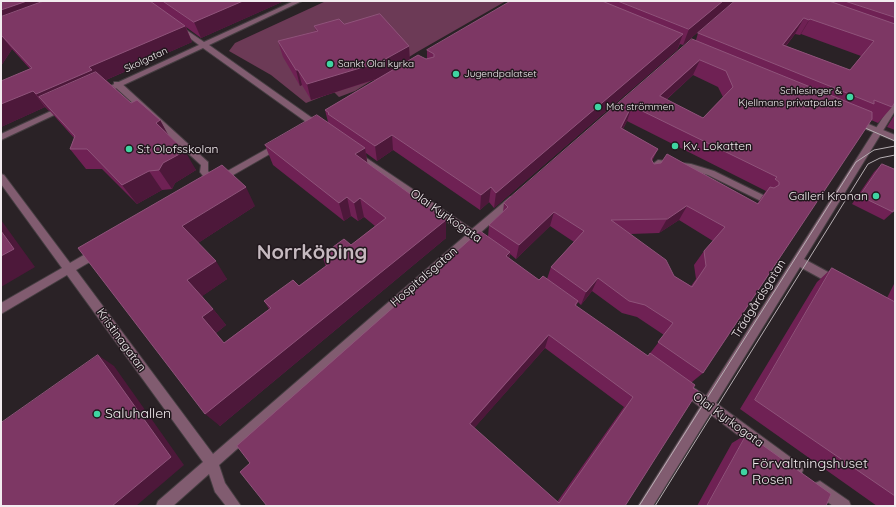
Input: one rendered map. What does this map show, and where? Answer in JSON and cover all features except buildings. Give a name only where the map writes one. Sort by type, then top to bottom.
[{"type":"street","name":"Skolgatan","points":[[92,96],[299,1]]},
{"type":"street","points":[[173,23],[326,132]]},
{"type":"street","points":[[117,84],[205,164],[204,172],[210,185],[288,139]]},
{"type":"street","points":[[1,137],[72,105]]},
{"type":"street","name":"Trädgårdsgatan","points":[[645,506],[895,105]]},
{"type":"street","points":[[849,119],[895,138]]},
{"type":"street","name":"Olai Kyrkogata","points":[[349,148],[492,249]]},
{"type":"street","points":[[652,155],[656,166],[690,167],[711,173],[762,198]]},
{"type":"street","name":"Kristinagatan","points":[[1,177],[212,463],[220,487],[234,506]]},
{"type":"street","name":"Hospitalsgatan","points":[[163,506],[520,193]]},
{"type":"street","points":[[1,309],[104,248]]},
{"type":"street","points":[[798,261],[846,287]]},
{"type":"street","name":"Olai Kyrkogata","points":[[678,383],[844,506]]},
{"type":"shaded area","points":[[326,1],[506,1],[417,52],[355,91],[339,97],[334,92],[306,103],[271,75],[229,51],[235,43]]},
{"type":"tram line","points":[[856,124],[895,141]]},
{"type":"tram line","points":[[639,506],[856,162],[874,150],[895,146]]},
{"type":"tram line","points":[[655,506],[868,164],[880,158],[895,155]]},
{"type":"place","name":"Sankt Olai kyrka","points":[[330,64]]},
{"type":"place","name":"Jugendpalatset","points":[[456,74]]},
{"type":"place","name":"Schlesinger & Kjellmans privatpalats","points":[[850,97]]},
{"type":"place","name":"Mot strömmen","points":[[598,107]]},
{"type":"place","name":"Kv. Lokatten","points":[[675,146]]},
{"type":"place","name":"S:t Olofsskolan","points":[[129,149]]},
{"type":"place","name":"Galleri Kronan","points":[[876,196]]},
{"type":"place","name":"Saluhallen","points":[[97,414]]},
{"type":"place","name":"Förvaltningshuset Rosen","points":[[744,472]]},
{"type":"district","name":"Norrköping","points":[[312,253]]}]
